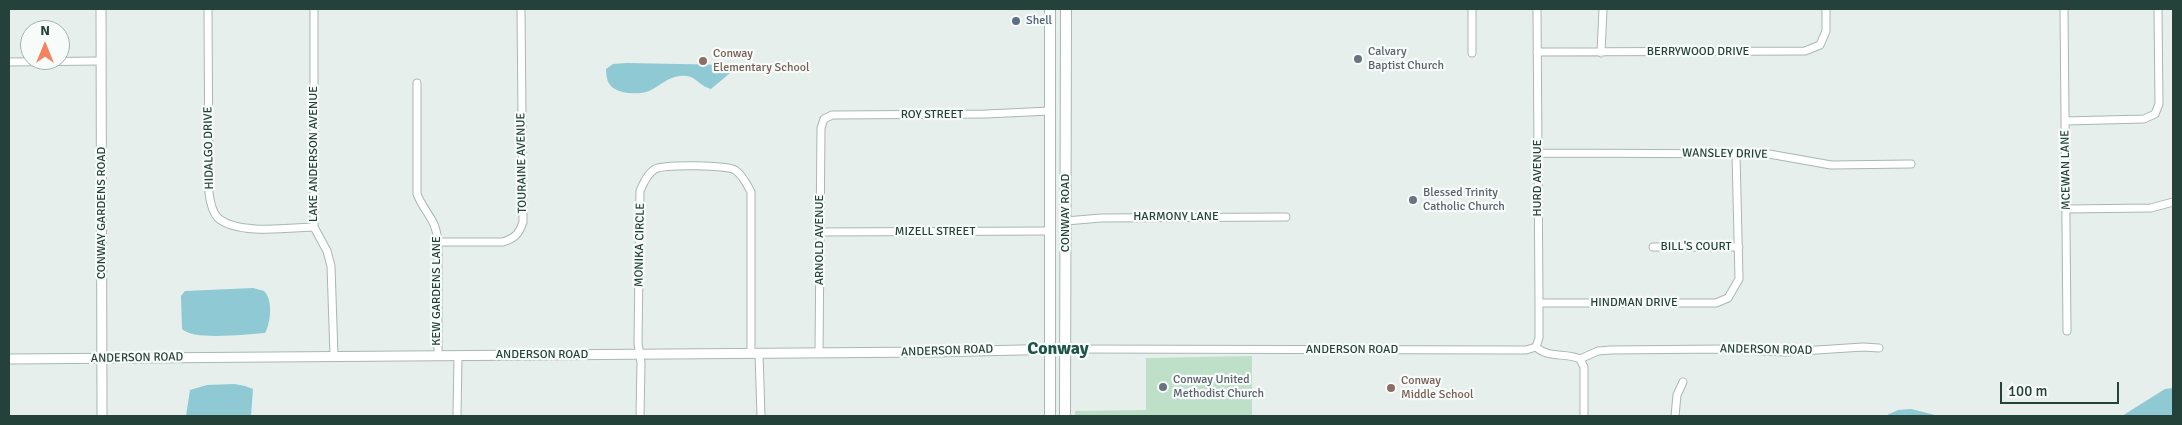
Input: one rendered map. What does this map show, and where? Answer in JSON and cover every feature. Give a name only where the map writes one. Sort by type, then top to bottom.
[{"type":"main road","name":"CONWAY ROAD","points":[[1050,9],[1050,416]]},
{"type":"main road","name":"CONWAY ROAD","points":[[1066,9],[1066,416]]},
{"type":"main road","points":[[1050,184],[1058,208],[1066,221]]},
{"type":"street","name":"CONWAY GARDENS ROAD","points":[[100,9],[102,416]]},
{"type":"street","name":"HIDALGO DRIVE","points":[[208,9],[209,193],[211,206],[217,217],[232,225],[244,228],[314,227]]},
{"type":"street","name":"LAKE ANDERSON AVENUE","points":[[314,9],[314,227],[327,251],[330,266],[334,356]]},
{"type":"street","name":"TOURAINE AVENUE","points":[[438,242],[503,242],[513,239],[520,232],[523,222],[521,9]]},
{"type":"street","points":[[1472,9],[1472,53]]},
{"type":"street","name":"HURD AVENUE","points":[[1536,346],[1539,338],[1537,9]]},
{"type":"street","points":[[1601,53],[1602,9]]},
{"type":"street","name":"BERRYWOOD DRIVE","points":[[1537,52],[1806,51],[1820,45],[1826,31],[1826,9]]},
{"type":"street","name":"MCEWAN LANE","points":[[2064,9],[2067,331]]},
{"type":"street","points":[[2065,121],[2144,119],[2155,114],[2159,104],[2158,9]]},
{"type":"street","points":[[9,62],[101,61]]},
{"type":"street","name":"KEW GARDENS LANE","points":[[416,82],[417,194],[421,204],[432,217],[437,229],[438,355]]},
{"type":"street","name":"ROY STREET","points":[[821,128],[824,119],[832,115],[986,114],[1050,111]]},
{"type":"street","name":"ARNOLD AVENUE","points":[[819,353],[821,128]]},
{"type":"street","name":"WANSLEY DRIVE","points":[[1538,153],[1769,154],[1831,165],[1911,164]]},
{"type":"street","points":[[1736,154],[1739,247]]},
{"type":"street","name":"MONIKA CIRCLE","points":[[640,354],[638,343],[640,191],[644,180],[654,170],[666,167],[735,170],[744,179],[751,192],[755,353]]},
{"type":"street","points":[[2066,209],[2151,208],[2173,202]]},
{"type":"street","name":"HARMONY LANE","points":[[1066,221],[1100,218],[1286,217]]},
{"type":"street","name":"MIZELL STREET","points":[[819,232],[1050,231]]},
{"type":"street","name":"BILL'S COURT","points":[[1653,247],[1739,247]]},
{"type":"street","name":"HINDMAN DRIVE","points":[[1539,303],[1716,303],[1728,298],[1739,278],[1739,247]]},
{"type":"street","name":"ANDERSON ROAD","points":[[9,359],[819,353],[1049,349],[1526,350],[1536,346],[1542,353],[1554,356],[1573,356],[1580,359],[1598,351],[1722,349],[1786,352],[1863,347],[1879,348]]},
{"type":"street","points":[[755,353],[761,416]]},
{"type":"street","points":[[640,354],[640,416]]},
{"type":"street","points":[[457,416],[458,355]]},
{"type":"street","points":[[1580,359],[1584,367],[1584,416]]},
{"type":"street","points":[[1675,416],[1677,395],[1683,382]]},
{"type":"green space","name":"Conway United Methodist Church","points":[[1252,356],[1252,416],[1075,416],[1075,411],[1146,410],[1146,358]]},
{"type":"water","points":[[613,64],[729,65],[730,73],[711,89],[693,78],[680,76],[668,80],[649,91],[630,93],[612,87],[606,74],[606,69]]},
{"type":"water","points":[[253,288],[264,291],[269,300],[270,317],[265,333],[208,336],[188,333],[182,329],[181,296],[185,291]]},
{"type":"water","points":[[234,384],[253,389],[251,416],[186,416],[190,390],[207,385]]},
{"type":"water","points":[[2173,388],[2173,416],[2122,416],[2165,389]]},
{"type":"water","points":[[1911,409],[1939,416],[1885,416],[1898,410]]},
{"type":"place","name":"Shell","points":[[1016,21]]},
{"type":"place","name":"Calvary Baptist Church","points":[[1358,59]]},
{"type":"place","name":"Conway Elementary School","points":[[703,61]]},
{"type":"place","name":"Blessed Trinity Catholic Church","points":[[1413,200]]},
{"type":"place","name":"Conway United Methodist Church","points":[[1163,387]]},
{"type":"place","name":"Conway Middle School","points":[[1391,388]]},
{"type":"district","name":"Conway","points":[[1058,349]]}]
